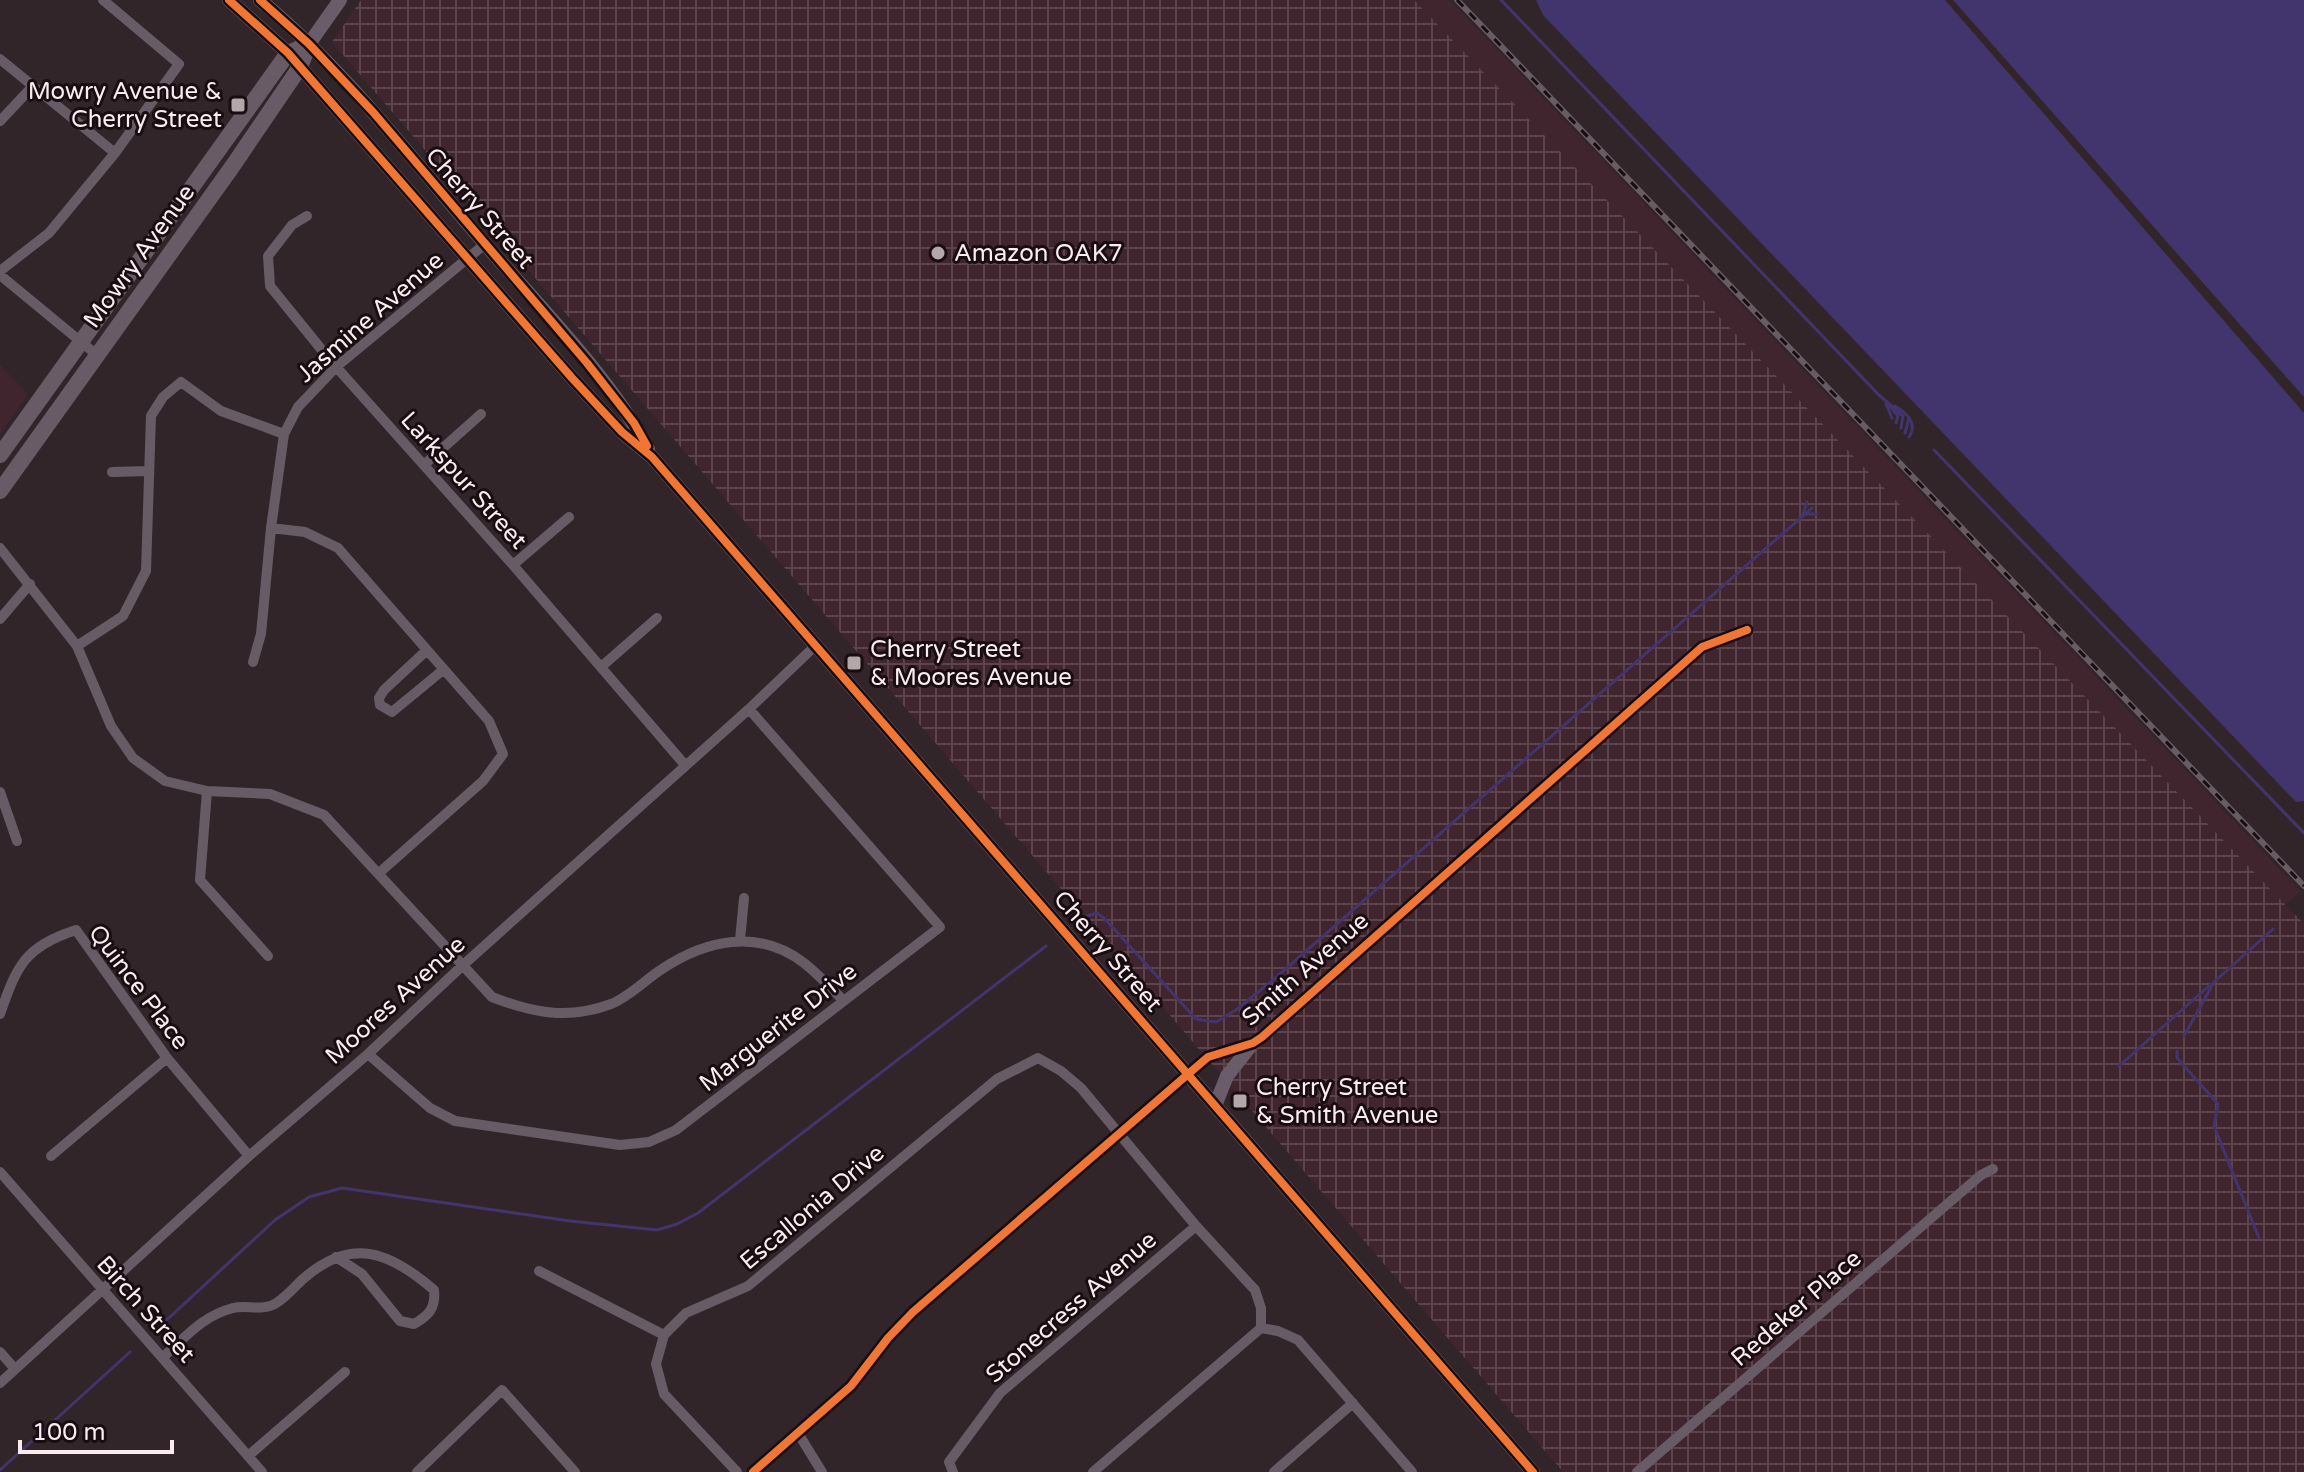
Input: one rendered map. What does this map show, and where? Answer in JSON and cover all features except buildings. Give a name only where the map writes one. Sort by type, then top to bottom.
[{"type":"main road","points":[[288,53],[309,44]]},
{"type":"main road","name":"Mowry Avenue","points":[[0,491],[300,67],[309,44]]},
{"type":"main road","name":"Mowry Avenue","points":[[0,455],[288,53]]},
{"type":"street","points":[[97,355],[0,273],[49,233],[115,153],[179,64],[103,0]]},
{"type":"street","name":"Cherry Street","points":[[229,0],[288,53],[622,432],[652,457],[1533,1472]]},
{"type":"street","name":"Cherry Street","points":[[260,0],[309,44],[373,112],[615,399],[634,423],[652,457]]},
{"type":"street","name":"Mowry Avenue","points":[[309,44],[340,0]]},
{"type":"street","points":[[0,59],[115,153]]},
{"type":"street","points":[[0,121],[33,86]]},
{"type":"street","name":"Larkspur Street","points":[[307,216],[292,225],[268,256],[270,286],[336,367],[425,464],[685,765]]},
{"type":"street","name":"Jasmine Avenue","points":[[253,662],[261,634],[284,434],[298,407],[336,367],[485,244]]},
{"type":"street","points":[[77,646],[123,616],[146,571],[151,416],[163,397],[181,382],[221,411],[284,434]]},
{"type":"street","points":[[425,464],[481,414]]},
{"type":"street","points":[[112,472],[149,471]]},
{"type":"street","points":[[513,565],[569,517]]},
{"type":"street","points":[[271,528],[305,532],[338,548],[489,721],[503,754],[483,781],[379,873]]},
{"type":"street","points":[[0,548],[77,646],[111,726],[133,758],[165,781],[207,791],[270,794],[324,815],[492,997],[529,1011],[574,1013],[614,1003],[662,969],[698,949],[740,940],[778,948],[791,955],[804,963],[844,1001]]},
{"type":"street","points":[[0,619],[30,584]]},
{"type":"street","points":[[601,667],[657,618]]},
{"type":"street","name":"Smith Avenue","points":[[753,1472],[851,1386],[888,1338],[913,1312],[1208,1057],[1253,1043],[1702,647],[1747,630]]},
{"type":"street","name":"Moores Avenue","points":[[0,1383],[249,1156],[368,1054],[815,646]]},
{"type":"street","points":[[427,650],[384,690],[379,698],[380,705],[392,712],[443,670]]},
{"type":"street","name":"Marguerite Drive","points":[[368,1054],[430,1108],[455,1121],[620,1145],[649,1142],[676,1130],[940,927],[749,709]]},
{"type":"street","points":[[207,791],[200,880],[268,956]]},
{"type":"street","points":[[0,792],[17,841]]},
{"type":"street","points":[[740,940],[744,898]]},
{"type":"street","name":"Quince Place","points":[[0,1014],[15,972],[31,952],[54,937],[76,930],[167,1058],[249,1156]]},
{"type":"street","points":[[1215,1106],[1227,1076],[1253,1043]]},
{"type":"street","points":[[51,1156],[167,1058]]},
{"type":"street","name":"Escallonia Drive","points":[[664,1335],[686,1313],[748,1286],[997,1079],[1038,1058],[1061,1071],[1081,1088],[1119,1133]]},
{"type":"street","points":[[1093,1472],[1261,1328],[1261,1308],[1255,1290],[1196,1226],[1119,1133]]},
{"type":"street","name":"Redeker Place","points":[[1637,1472],[1981,1175],[1993,1169]]},
{"type":"street","name":"Birch Street","points":[[2,1179],[262,1472]]},
{"type":"street","name":"Stonecress Avenue","points":[[951,1467],[1000,1393],[1196,1226]]},
{"type":"street","points":[[163,1357],[209,1316],[237,1307],[272,1306],[316,1268],[336,1257],[375,1254],[407,1267],[434,1290],[435,1304],[428,1316],[414,1324],[400,1321],[362,1274],[336,1257]]},
{"type":"street","points":[[539,1271],[664,1335],[656,1364],[664,1394],[737,1472]]},
{"type":"street","points":[[1261,1328],[1298,1340],[1412,1472]]},
{"type":"street","points":[[0,1352],[15,1369]]},
{"type":"street","points":[[248,1456],[345,1372]]},
{"type":"street","points":[[417,1472],[502,1390],[575,1472]]},
{"type":"street","points":[[1274,1472],[1353,1403]]},
{"type":"street","points":[[798,1433],[822,1472]]},
{"type":"shaded area","points":[[361,0],[1414,0],[2304,924],[2304,1472],[1563,1472],[332,42]]},
{"type":"shaded area","points":[[1360,0],[1450,0],[2301,891],[2283,907]]},
{"type":"shaded area","points":[[1536,0],[1945,0],[2304,413],[2304,801],[2296,802],[1543,15]]},
{"type":"shaded area","points":[[1953,0],[2304,0],[2304,397]]},
{"type":"shaded area","points":[[0,365],[28,394],[0,435]]},
{"type":"waterway","points":[[1501,0],[1879,395],[1903,416],[1901,428]]},
{"type":"waterway","points":[[1886,404],[1892,418]]},
{"type":"waterway","points":[[1888,404],[1898,416],[1896,423]]},
{"type":"waterway","points":[[1895,406],[1912,423],[1909,437]]},
{"type":"waterway","points":[[1905,433],[1909,418]]},
{"type":"waterway","points":[[1934,450],[2304,833]]},
{"type":"waterway","points":[[1803,514],[1807,502]]},
{"type":"waterway","points":[[1080,918],[1097,913],[1104,918],[1196,1019],[1216,1022],[1273,980],[1812,508]]},
{"type":"waterway","points":[[1803,514],[1817,514]]},
{"type":"waterway","points":[[2184,1036],[2214,982],[2273,929]]},
{"type":"waterway","points":[[158,1328],[275,1220],[309,1197],[342,1188],[570,1221],[657,1230],[677,1224],[698,1213],[1046,946]]},
{"type":"waterway","points":[[2119,1066],[2211,984]]},
{"type":"waterway","points":[[2177,1051],[2177,1058],[2218,1104],[2214,1126],[2259,1238]]},
{"type":"waterway","points":[[0,1470],[130,1352]]},
{"type":"railway","points":[[1457,0],[2304,886]]},
{"type":"cycle path","points":[[229,0],[288,53],[572,378],[622,432],[652,457],[1533,1472]]},
{"type":"cycle path","points":[[260,0],[309,44],[373,112],[587,363],[634,423],[647,446]]},
{"type":"cycle path","points":[[753,1472],[851,1386],[888,1338],[913,1312],[1208,1057],[1253,1043],[1262,1037],[1702,647],[1747,630]]},
{"type":"place","name":"Mowry Avenue & Cherry Street","points":[[238,105]]},
{"type":"place","name":"Amazon OAK7","points":[[938,253]]},
{"type":"place","name":"Cherry Street & Moores Avenue","points":[[854,663]]},
{"type":"place","name":"Cherry Street & Smith Avenue","points":[[1240,1101]]}]
